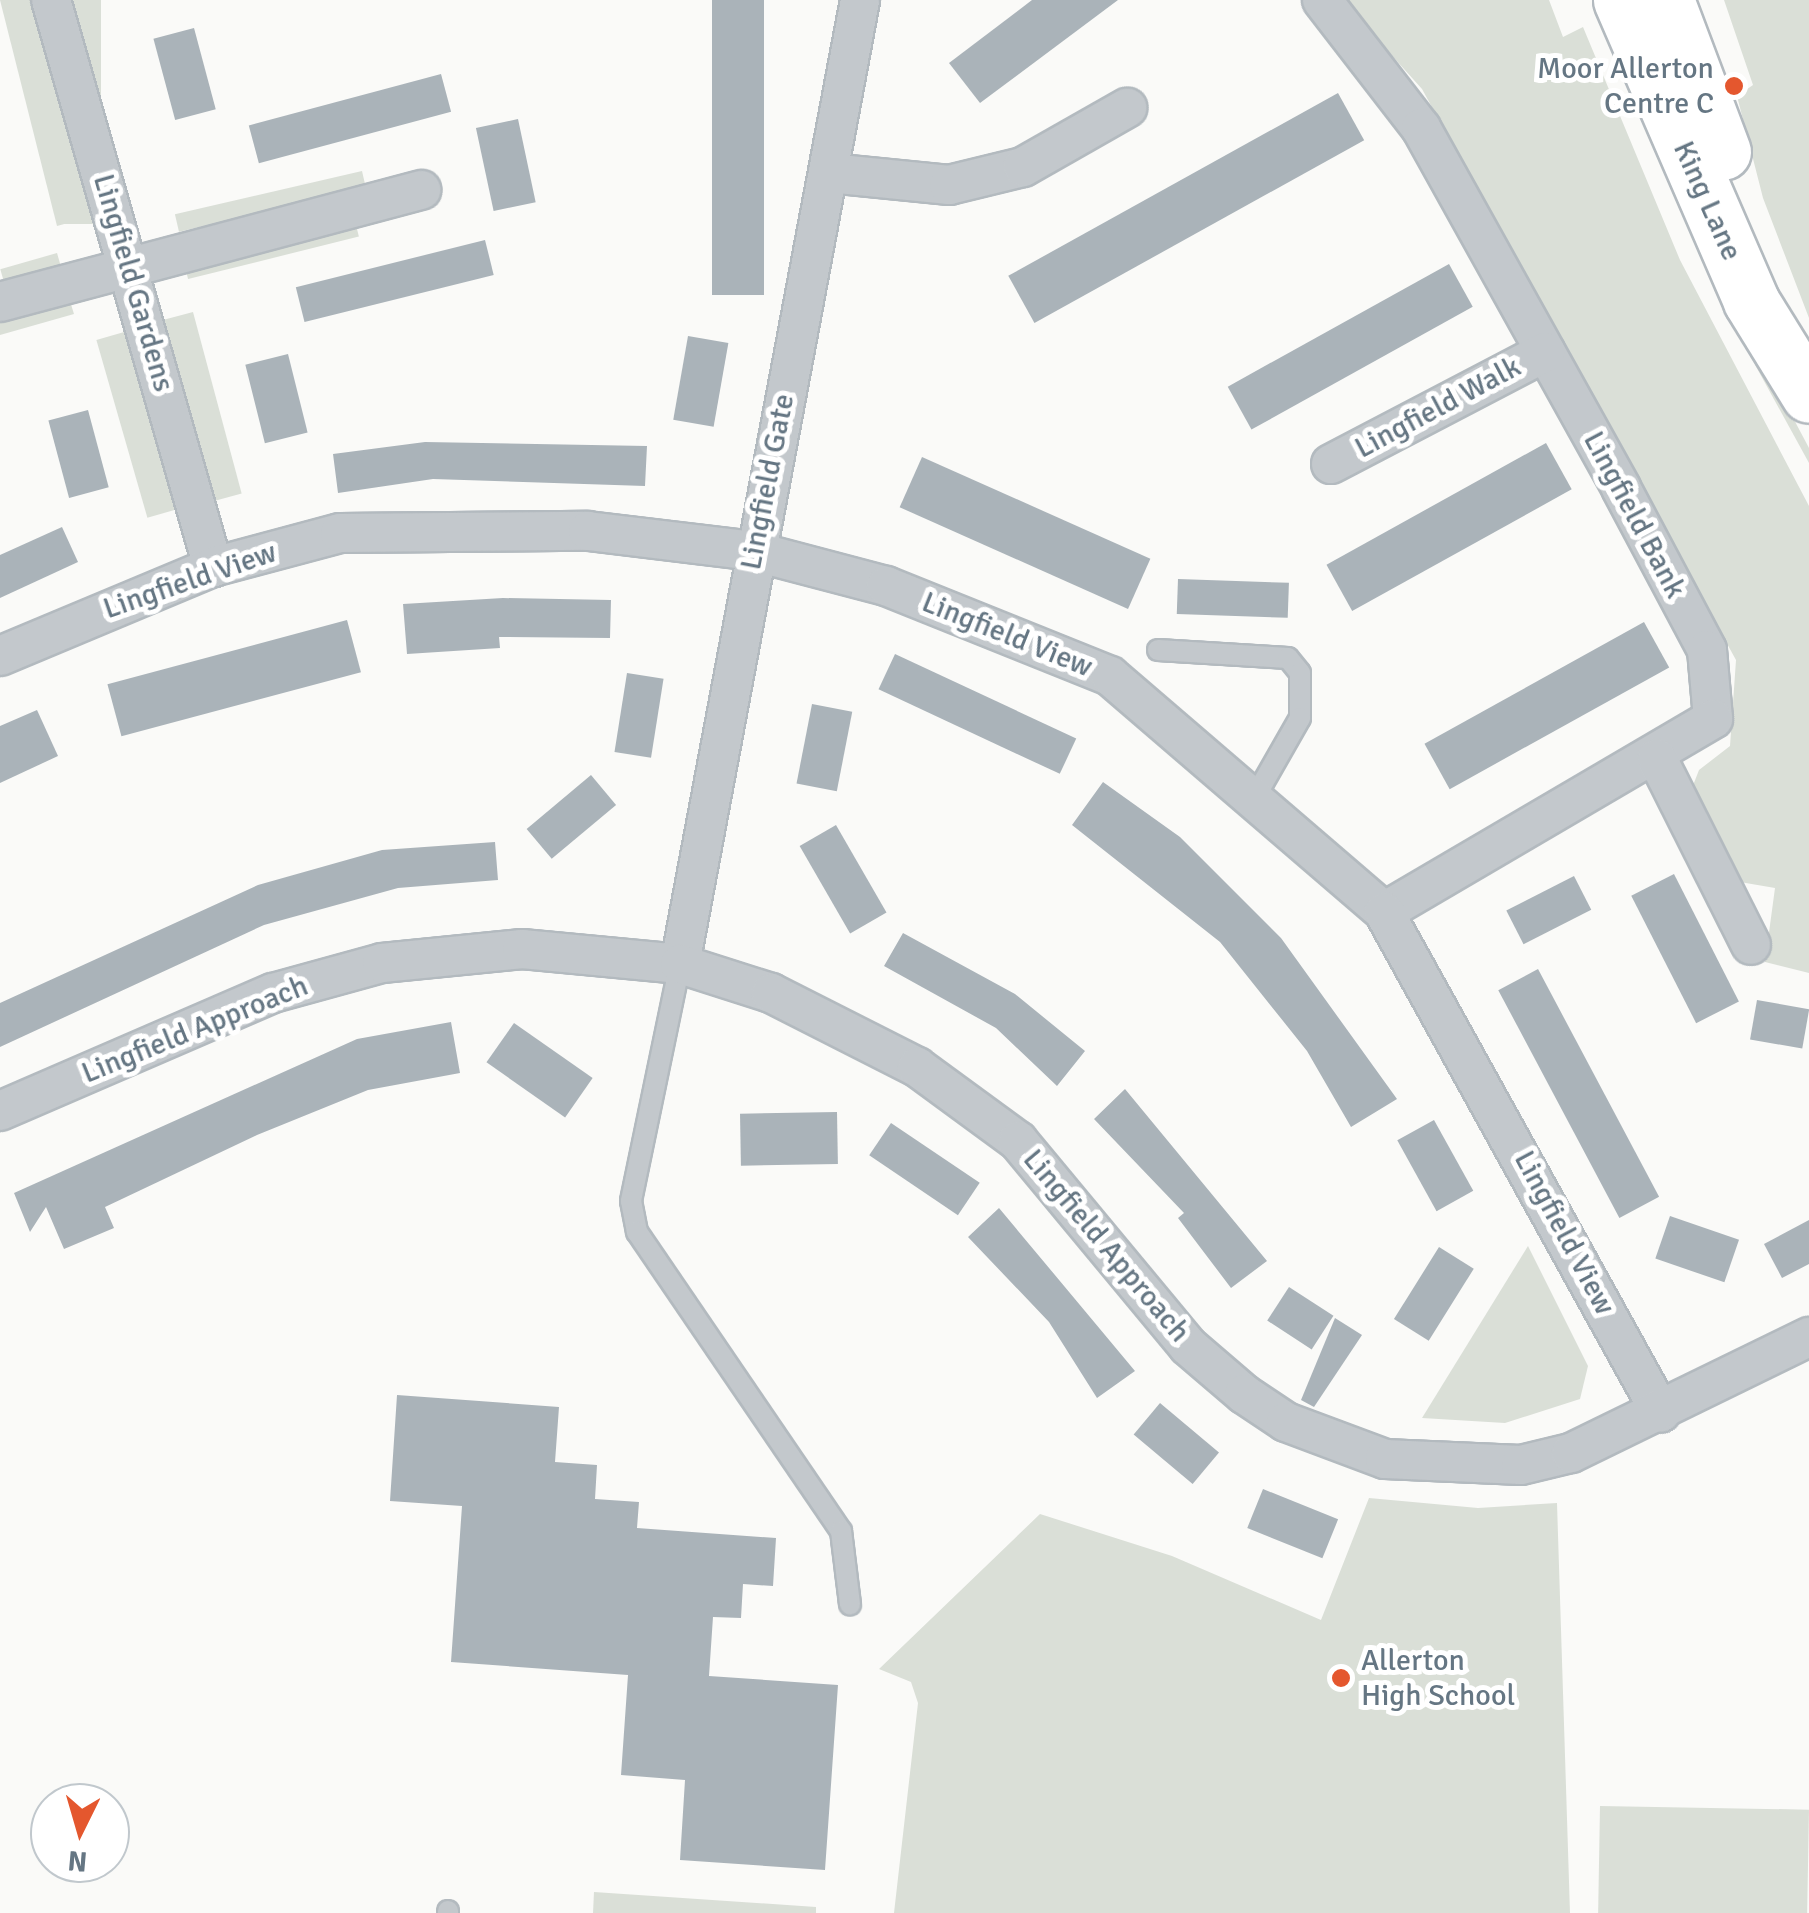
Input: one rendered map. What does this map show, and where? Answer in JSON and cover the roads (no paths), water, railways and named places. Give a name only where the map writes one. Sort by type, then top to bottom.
[{"type":"street","name":"Lingfield Gardens","points":[[51,0],[213,567]]},
{"type":"street","name":"Lingfield Gate","points":[[680,964],[753,551],[830,172],[860,0]]},
{"type":"street","name":"Lingfield Bank","points":[[1322,0],[1421,128],[1707,650],[1712,719],[1657,758],[1384,912]]},
{"type":"street","name":"King Lane","points":[[1635,3],[1809,370]]},
{"type":"street","name":"King Lane","points":[[1635,3],[1752,301],[1809,394]]},
{"type":"street","points":[[830,172],[949,185],[1022,168],[1126,108]]},
{"type":"street","points":[[0,302],[421,190]]},
{"type":"street","name":"Lingfield Walk","points":[[1332,464],[1545,352]]},
{"type":"street","name":"Lingfield View","points":[[0,656],[213,567],[340,533],[588,531],[753,551],[886,586],[1110,676],[1256,795],[1384,912],[1661,1412]]},
{"type":"street","points":[[1657,758],[1751,945]]},
{"type":"street","name":"Lingfield Approach","points":[[0,1111],[273,994],[382,963],[522,949],[680,964],[854,1030],[1018,1141],[1188,1346],[1286,1422],[1385,1459],[1520,1464],[1661,1412],[1809,1337]]},
{"type":"lane","points":[[1158,650],[1288,658],[1300,673],[1300,718],[1256,795]]},
{"type":"lane","points":[[680,964],[631,1201],[638,1232],[841,1531],[850,1604]]},
{"type":"place","name":"Moor Allerton Centre C","points":[[1734,86]]},
{"type":"place","name":"Allerton High School","points":[[1341,1678]]}]
